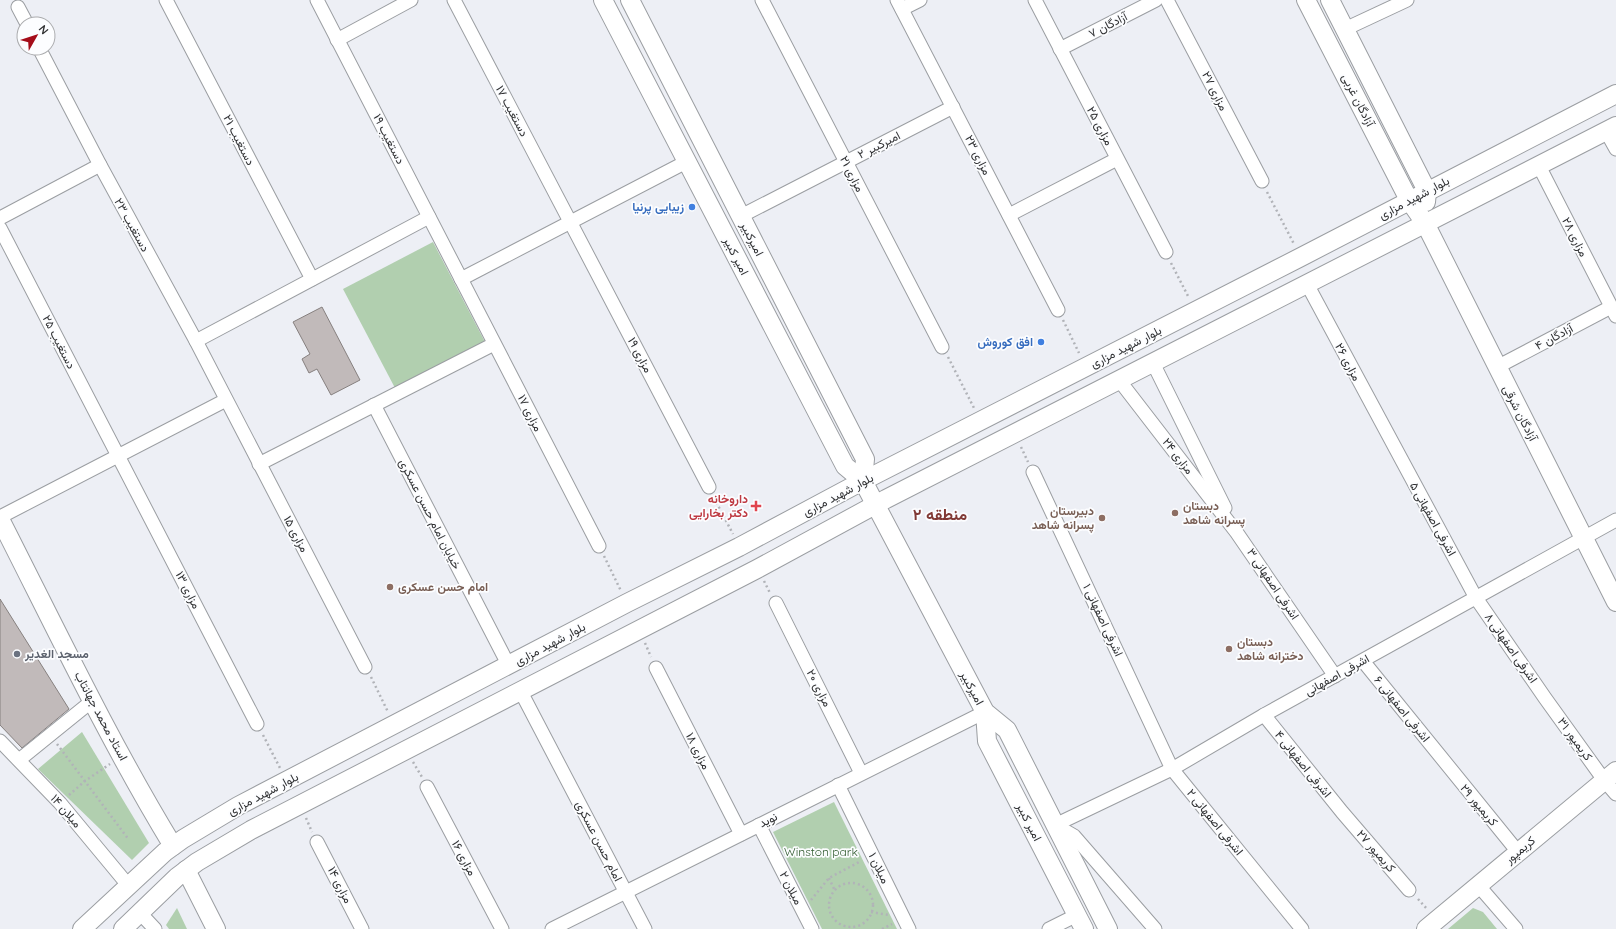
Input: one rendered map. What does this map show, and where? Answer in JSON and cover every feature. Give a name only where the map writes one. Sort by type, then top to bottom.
[{"type":"main road","name":"امیر کبیر","points":[[604,0],[845,466],[863,481],[876,505]]},
{"type":"main road","name":"امیرکبیر","points":[[630,0],[865,459],[863,481]]},
{"type":"main road","name":"آزادگان غربی","points":[[1306,0],[1409,200]]},
{"type":"main road","name":"آزادگان غربی","points":[[1330,0],[1427,191]]},
{"type":"main road","points":[[643,76],[663,65]]},
{"type":"main road","name":"بلوار شهید مزاری","points":[[82,929],[128,885],[173,846],[238,806],[627,603],[739,548],[863,481],[1616,94]]},
{"type":"main road","points":[[123,929],[186,870],[251,830],[757,569],[876,505],[1611,128]]},
{"type":"main road","points":[[1425,223],[1427,191]]},
{"type":"main road","name":"آزادگان شرقی","points":[[1409,200],[1425,223],[1582,538],[1616,602]]},
{"type":"main road","name":"امیرکبیر","points":[[876,505],[985,712],[1007,730],[1108,929]]},
{"type":"main road","name":"استاد محمد جهانتاب","points":[[0,518],[92,701],[153,814],[173,846]]},
{"type":"main road","name":"امیر کبیر","points":[[985,712],[987,741],[1081,922]]},
{"type":"main road","points":[[376,734],[390,757]]},
{"type":"main road","name":"کریمپور","points":[[1431,924],[1610,776]]},
{"type":"main road","points":[[186,870],[216,929]]},
{"type":"street","name":"دستغیب ۲۱","points":[[166,0],[312,279]]},
{"type":"street","name":"دستغیب ۱۹","points":[[317,0],[461,279]]},
{"type":"street","points":[[337,40],[411,0]]},
{"type":"street","name":"دستغیب ۱۷","points":[[454,0],[570,222]]},
{"type":"street","name":"مزاری ۲۱","points":[[762,0],[942,347]]},
{"type":"street","points":[[900,5],[920,0]]},
{"type":"street","name":"مزاری ۲۵","points":[[1035,0],[1166,252]]},
{"type":"street","name":"آزادگان ۷","points":[[1060,49],[1156,0]]},
{"type":"street","name":"مزاری ۲۷","points":[[1168,0],[1262,181]]},
{"type":"street","points":[[1345,29],[1407,0]]},
{"type":"street","name":"مزاری ۲۳","points":[[900,5],[1058,310]]},
{"type":"street","points":[[18,7],[23,16]]},
{"type":"street","name":"دستغیب ۲۳","points":[[43,56],[226,400]]},
{"type":"street","name":"امیرکبیر ۲","points":[[741,216],[953,107]]},
{"type":"street","points":[[1611,128],[1616,149]]},
{"type":"street","points":[[1009,215],[1117,159]]},
{"type":"street","points":[[461,279],[688,161]]},
{"type":"street","points":[[0,218],[100,165]]},
{"type":"street","name":"مزاری ۲۸","points":[[1539,166],[1614,312]]},
{"type":"street","points":[[196,341],[429,217]]},
{"type":"street","name":"مزاری ۱۹","points":[[570,222],[709,488]]},
{"type":"street","name":"دستغیب ۲۵","points":[[0,228],[118,456]]},
{"type":"street","name":"مزاری ۱۷","points":[[461,279],[599,546]]},
{"type":"street","name":"مزاری ۲۶","points":[[1307,284],[1390,440]]},
{"type":"street","name":"آزادگان ۴","points":[[1497,367],[1614,312]]},
{"type":"street","points":[[259,464],[494,344]]},
{"type":"street","points":[[1153,363],[1237,533]]},
{"type":"street","name":"مزاری ۲۴","points":[[1119,380],[1237,533]]},
{"type":"street","points":[[0,518],[226,400]]},
{"type":"street","name":"مزاری ۱۵","points":[[226,400],[365,667]]},
{"type":"street","name":"خیابان امام حسن عسکری","points":[[374,405],[508,666]]},
{"type":"street","name":"اشرفی اصفهانی ۵","points":[[1390,440],[1476,598]]},
{"type":"street","name":"مزاری ۱۳","points":[[118,456],[257,724]]},
{"type":"street","name":"اشرفی اصفهانی ۱","points":[[1033,472],[1172,769]]},
{"type":"street","name":"اشرفی اصفهانی","points":[[1055,825],[1172,769],[1264,715],[1616,520]]},
{"type":"street","name":"اشرفی اصفهانی ۳","points":[[1237,533],[1335,676]]},
{"type":"street","name":"اشرفی اصفهانی ۸","points":[[1476,598],[1545,698]]},
{"type":"street","name":"مزاری ۲۰","points":[[776,603],[861,773]]},
{"type":"street","name":"اشرفی اصفهانی ۶","points":[[1363,660],[1441,758]]},
{"type":"street","name":"مزاری ۱۸","points":[[656,668],[741,834]]},
{"type":"street","name":"امام حسن عسکری","points":[[520,690],[645,929]]},
{"type":"street","name":"کریمپور ۳۱","points":[[1545,698],[1610,776],[1616,794]]},
{"type":"street","points":[[19,760],[51,736],[92,701]]},
{"type":"street","name":"نوید","points":[[552,929],[985,712]]},
{"type":"street","name":"اشرفی اصفهانی ۴","points":[[1264,715],[1342,812]]},
{"type":"street","name":"میلان ۱۴","points":[[0,741],[60,803],[128,885]]},
{"type":"street","name":"کریمپور ۲۹","points":[[1441,758],[1518,852]]},
{"type":"street","name":"اشرفی اصفهانی ۲","points":[[1172,769],[1302,929]]},
{"type":"street","name":"میلان ۱","points":[[838,785],[909,929]]},
{"type":"street","name":"مزاری ۱۶","points":[[427,787],[502,929]]},
{"type":"street","name":"کریمپور ۲۷","points":[[1342,812],[1409,890]]},
{"type":"street","name":"میلان ۲","points":[[759,825],[812,929]]},
{"type":"street","points":[[1055,825],[1074,836],[1155,929]]},
{"type":"street","name":"مزاری ۱۴","points":[[317,842],[362,929]]},
{"type":"street","points":[[1478,885],[1516,929]]},
{"type":"street","points":[[140,913],[155,929]]},
{"type":"street","points":[[1049,929],[1081,922]]},
{"type":"path","points":[[1262,181],[1301,257]]},
{"type":"path","points":[[1166,252],[1196,311]]},
{"type":"path","points":[[1058,310],[1086,367]]},
{"type":"path","points":[[942,347],[981,421]]},
{"type":"path","points":[[1015,434],[1033,472]]},
{"type":"path","points":[[709,488],[739,548]]},
{"type":"path","points":[[599,546],[627,603]]},
{"type":"path","points":[[757,569],[776,603]]},
{"type":"path","points":[[638,630],[656,668]]},
{"type":"path","points":[[365,667],[394,725]]},
{"type":"path","points":[[257,724],[287,781]]},
{"type":"path","points":[[51,736],[129,840]]},
{"type":"path","points":[[406,749],[427,787]]},
{"type":"path","points":[[60,803],[85,781],[122,756]]},
{"type":"path","points":[[300,805],[317,842]]},
{"type":"path","points":[[803,911],[829,878],[872,855]]},
{"type":"path","points":[[829,878],[835,891]]},
{"type":"path","points":[[855,883],[869,891],[874,905],[869,920],[855,928],[840,925],[830,913],[830,897],[835,891],[840,885],[855,883]]},
{"type":"path","points":[[1409,890],[1431,924]]},
{"type":"green space","points":[[433,242],[485,342],[395,388],[343,289]]},
{"type":"green space","points":[[82,732],[149,843],[132,860],[38,769]]},
{"type":"green space","name":"Winston park","points":[[834,802],[897,929],[822,929],[773,832]]},
{"type":"green space","points":[[177,908],[187,929],[169,929],[166,925]]},
{"type":"green space","points":[[1473,908],[1483,912],[1497,929],[1448,929]]},
{"type":"building","points":[[322,307],[360,380],[331,395],[317,369],[309,373],[302,359],[310,354],[293,322]]},
{"type":"building","name":"مسجد الغدیر","points":[[0,599],[69,709],[22,748],[0,725]]},
{"type":"place","name":"زیبایی پرنیا","points":[[692,207]]},
{"type":"place","name":"افق کوروش","points":[[1041,342]]},
{"type":"place","name":"داروخانه دکتر بخارایی","points":[[756,506]]},
{"type":"place","name":"دبستان پسرانه شاهد","points":[[1175,513]]},
{"type":"place","name":"دبیرستان پسرانه شاهد","points":[[1102,518]]},
{"type":"place","name":"امام حسن عسکری","points":[[390,587]]},
{"type":"place","name":"دبستان دخترانه شاهد","points":[[1229,649]]},
{"type":"place","name":"مسجد الغدیر","points":[[17,654]]},
{"type":"district","name":"منطقه ۲","points":[[940,514]]}]
